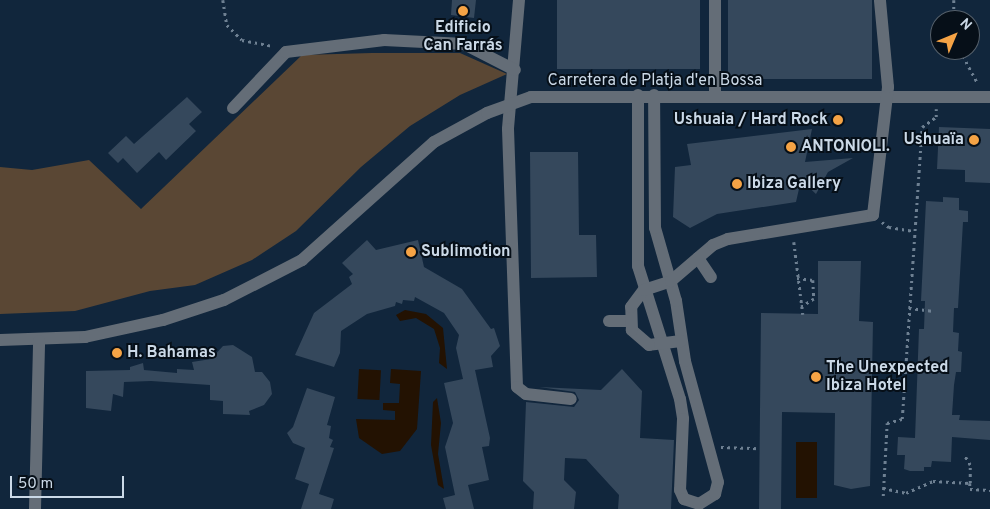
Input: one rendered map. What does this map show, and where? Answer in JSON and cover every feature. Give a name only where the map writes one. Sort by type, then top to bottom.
[{"type":"street","points":[[518,0],[515,70],[510,103],[517,387],[526,394],[571,399]]},
{"type":"street","points":[[715,0],[715,96]]},
{"type":"street","points":[[681,341],[663,345],[649,345],[639,339],[629,321],[631,307],[644,290],[670,281],[698,258],[728,239],[873,215],[887,97],[886,28],[880,0]]},
{"type":"street","points":[[233,108],[286,52],[384,40],[464,44],[515,70]]},
{"type":"street","points":[[638,95],[638,266],[644,290],[663,345],[683,419],[680,490],[684,499],[692,504],[707,502],[715,494],[718,482],[711,446],[681,341],[670,281],[653,212],[654,95]]},
{"type":"street","name":"Carretera de Platja d'en Bossa","points":[[0,340],[39,341],[85,337],[173,318],[224,300],[302,260],[336,232],[434,142],[510,103],[545,96],[984,97]]},
{"type":"street","points":[[698,258],[711,276]]},
{"type":"street","points":[[609,321],[629,321]]},
{"type":"street","points":[[35,509],[39,341]]},
{"type":"path","points":[[223,0],[228,25],[242,40],[268,44],[286,52]]},
{"type":"path","points":[[966,60],[977,77],[984,97]]},
{"type":"path","points":[[883,496],[887,423],[902,419],[922,127],[936,117],[935,98]]},
{"type":"path","points":[[873,215],[889,228],[914,230]]},
{"type":"path","points":[[792,228],[803,314]]},
{"type":"path","points":[[797,278],[813,280],[814,299],[801,307]]},
{"type":"path","points":[[909,308],[934,310]]},
{"type":"path","points":[[711,446],[759,448]]},
{"type":"path","points":[[964,455],[970,465],[970,489],[990,490]]},
{"type":"path","points":[[883,488],[906,493],[933,481],[970,483]]},
{"type":"shaded area","points":[[460,53],[507,74],[460,95],[410,126],[361,167],[296,231],[252,260],[195,285],[150,291],[75,311],[0,314],[0,167],[32,170],[89,160],[141,209],[302,55]]},
{"type":"shaded area","points":[[405,310],[426,314],[443,328],[447,369],[439,363],[440,348],[434,329],[416,318],[400,321],[396,315]]},
{"type":"shaded area","points":[[359,369],[381,370],[379,400],[357,399]]},
{"type":"shaded area","points":[[391,369],[421,371],[417,429],[400,451],[382,454],[359,438],[356,419],[395,420],[395,411],[383,410],[383,403],[399,403],[400,384],[390,383]]},
{"type":"shaded area","points":[[437,398],[441,423],[438,454],[444,489],[438,485],[431,445],[433,402]]},
{"type":"shaded area","points":[[796,442],[817,442],[817,498],[796,498]]},
{"type":"building","name":"Edificio Can Farrás","points":[[452,0],[476,0],[474,18],[451,15]]},
{"type":"building","points":[[557,0],[700,0],[700,69],[557,69]]},
{"type":"building","points":[[728,0],[872,0],[872,79],[728,79]]},
{"type":"building","points":[[187,97],[202,112],[189,124],[196,131],[166,160],[159,152],[137,173],[123,158],[118,163],[108,153],[126,136],[134,144]]},
{"type":"building","points":[[939,127],[990,129],[990,183],[965,182],[965,170],[937,169]]},
{"type":"building","name":"Ibiza Gallery","points":[[812,129],[805,162],[853,158],[828,172],[816,194],[801,180],[796,202],[717,214],[690,228],[673,217],[675,167],[691,165],[687,144]]},
{"type":"building","points":[[530,152],[578,152],[579,235],[596,235],[597,277],[531,278]]},
{"type":"building","points":[[943,197],[959,198],[959,210],[968,211],[968,222],[963,222],[958,308],[954,308],[953,332],[959,333],[958,351],[962,352],[961,372],[956,372],[952,415],[960,415],[959,420],[990,421],[990,440],[952,437],[951,462],[932,461],[931,467],[924,467],[924,471],[910,471],[904,469],[905,455],[897,455],[898,437],[915,438],[919,329],[924,329],[925,301],[921,301],[926,201],[943,202]]},
{"type":"building","points":[[367,240],[376,250],[418,240],[424,267],[462,289],[491,329],[494,328],[500,346],[491,356],[493,367],[475,370],[490,438],[489,446],[482,447],[489,480],[468,485],[474,509],[446,509],[443,498],[455,495],[445,447],[453,423],[444,383],[463,379],[456,348],[459,335],[444,313],[415,297],[414,301],[403,300],[402,304],[396,302],[395,306],[367,314],[341,331],[340,353],[334,367],[295,355],[314,313],[352,284],[349,277],[353,274],[342,263]]},
{"type":"building","name":"The Unexpected Ibiza Hotel","points":[[818,261],[861,261],[859,321],[873,322],[870,486],[851,489],[834,485],[835,413],[782,412],[781,509],[759,509],[761,313],[818,314]]},
{"type":"building","points":[[233,345],[252,357],[255,372],[262,372],[270,382],[272,394],[264,405],[249,411],[250,415],[223,414],[223,401],[210,400],[210,385],[151,381],[124,382],[123,397],[113,394],[111,411],[86,408],[86,371],[130,370],[130,367],[143,363],[144,370],[177,373],[177,369],[194,370],[192,362],[211,359],[223,346]]},
{"type":"building","points":[[622,369],[642,391],[640,438],[674,440],[671,509],[618,509],[619,495],[586,459],[565,458],[564,480],[576,492],[574,509],[533,509],[534,492],[523,481],[526,402],[574,407],[579,400],[575,392],[539,387],[601,390]]},
{"type":"building","points":[[307,388],[335,397],[327,425],[331,426],[329,438],[333,440],[330,447],[334,448],[319,494],[334,499],[331,509],[301,509],[309,484],[295,479],[305,448],[293,443],[287,433],[293,427]]},
{"type":"place","name":"Edificio Can Farrás","points":[[463,11]]},
{"type":"place","name":"Ushuaia / Hard Rock","points":[[838,120]]},
{"type":"place","name":"Ushuaïa","points":[[974,140]]},
{"type":"place","name":"ANTONIOLI.","points":[[791,147]]},
{"type":"place","name":"Ibiza Gallery","points":[[737,184]]},
{"type":"place","name":"Sublimotion","points":[[411,252]]},
{"type":"place","name":"H. Bahamas","points":[[117,353]]},
{"type":"place","name":"The Unexpected Ibiza Hotel","points":[[816,377]]}]
